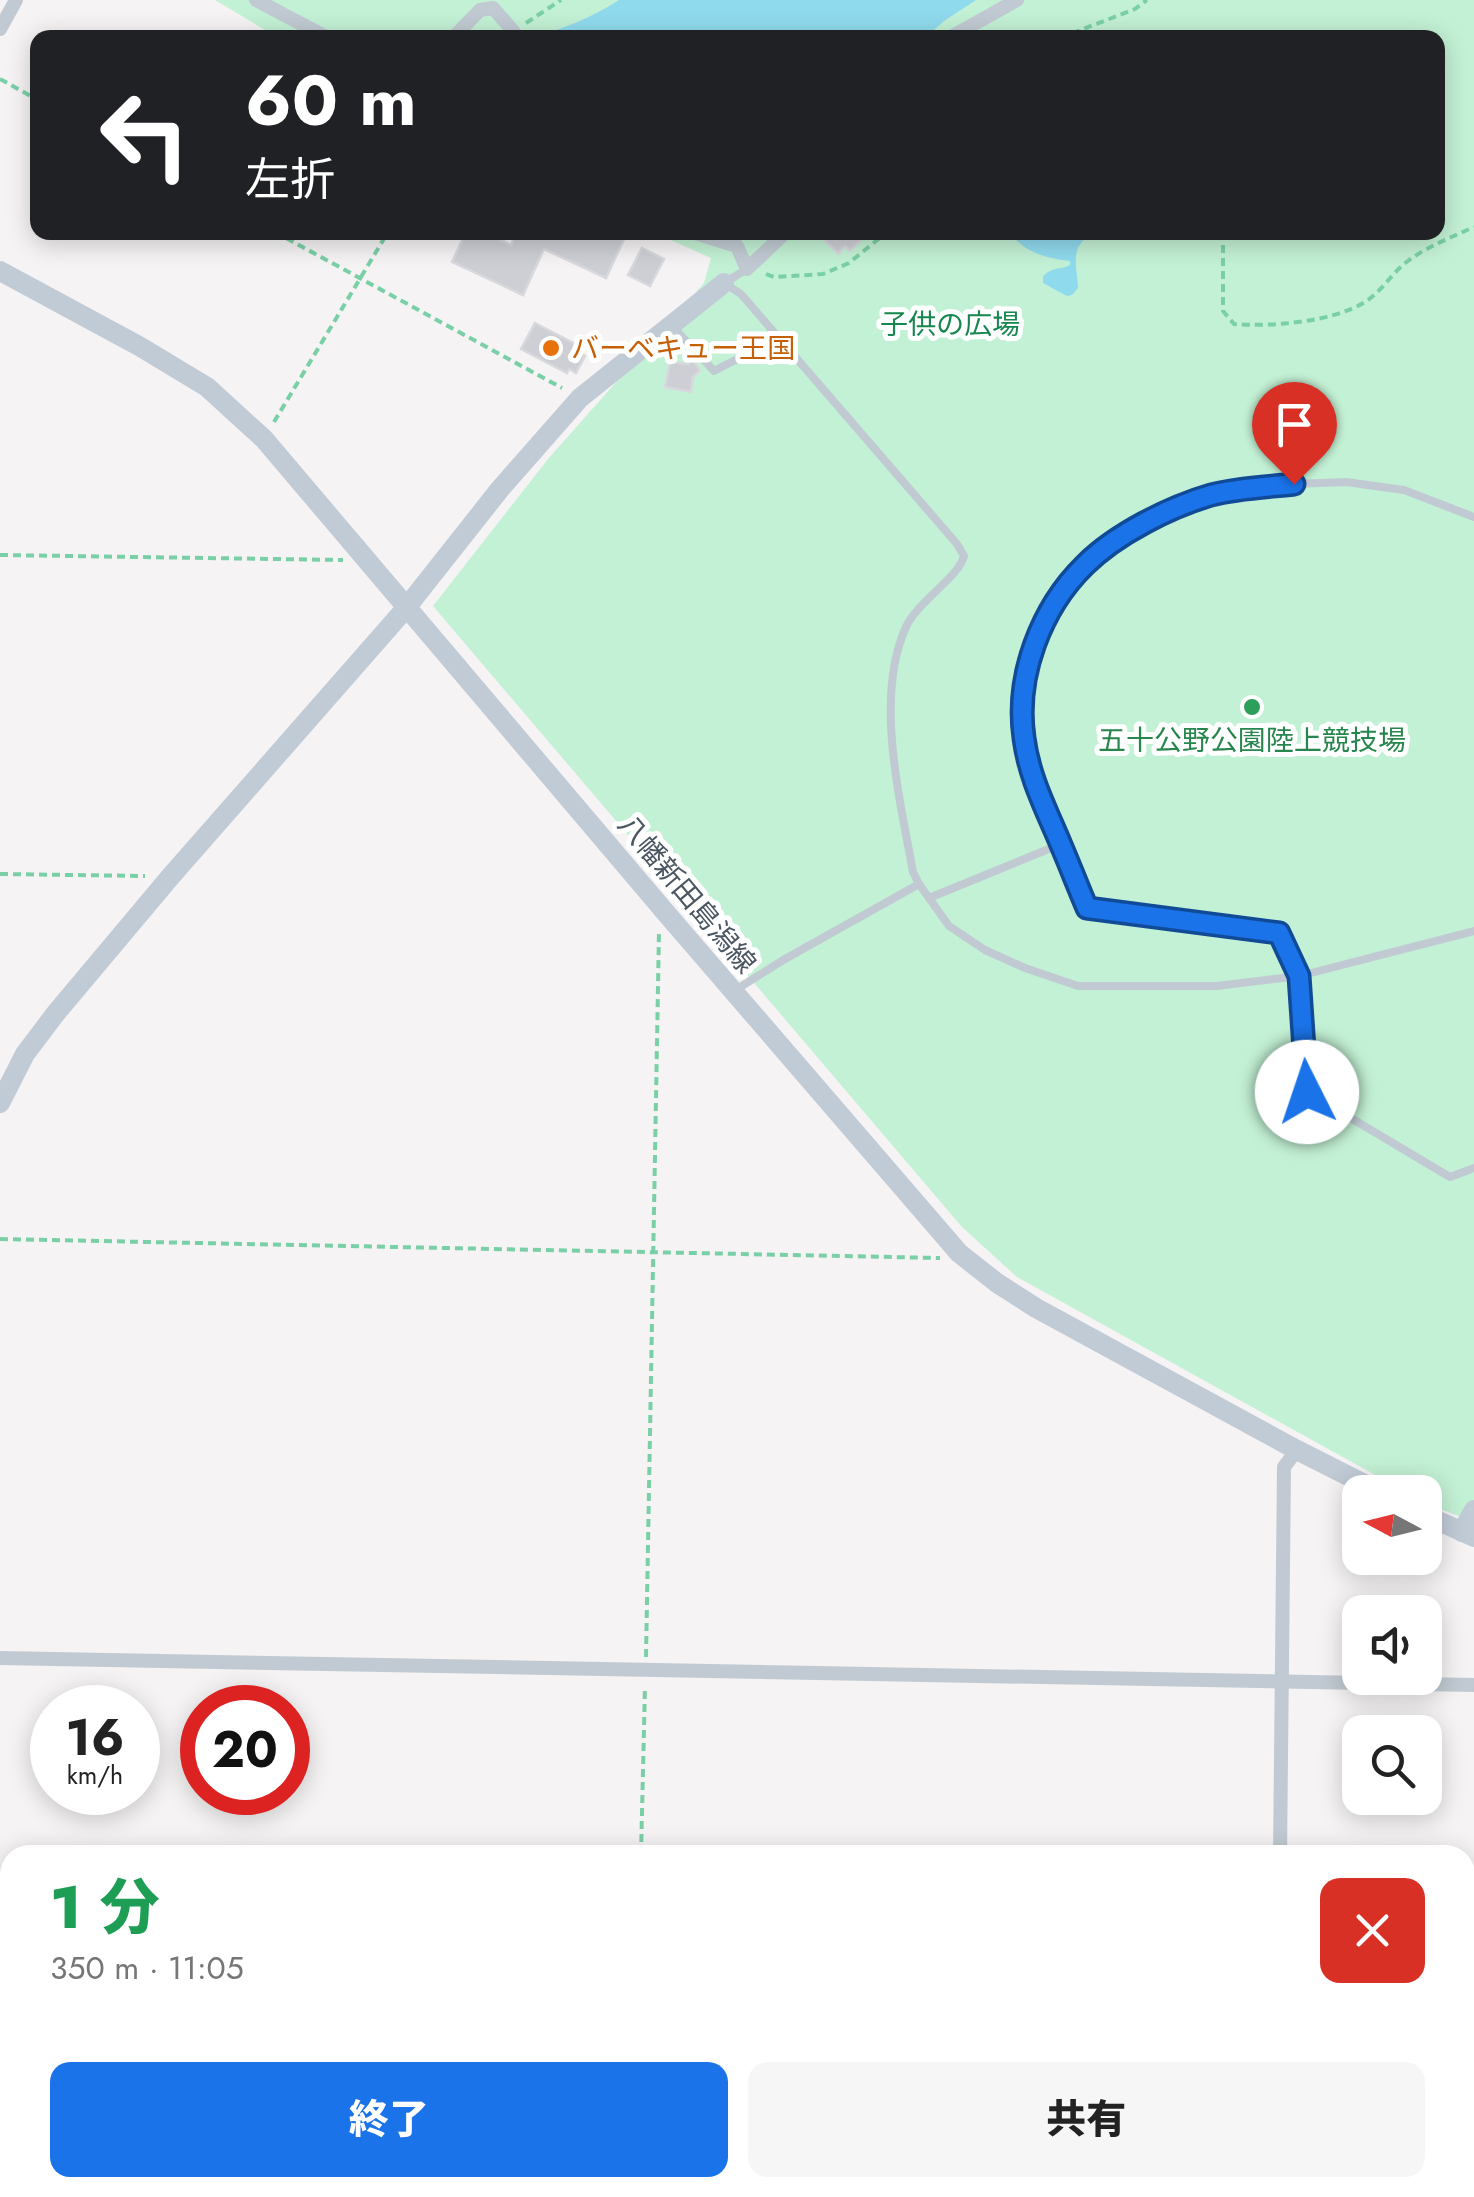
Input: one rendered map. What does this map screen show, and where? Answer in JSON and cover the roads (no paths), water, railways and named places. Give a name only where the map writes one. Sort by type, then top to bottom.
[{"type":"main road","name":"八幡新田島潟線","points":[[0,270],[207,386],[264,439],[960,1253],[1036,1308],[1346,1475]]},
{"type":"main road","points":[[0,1104],[35,1040],[170,876],[406,608],[500,489],[580,398],[724,283]]},
{"type":"main road","points":[[1442,1523],[1468,1534],[1474,1510]]},
{"type":"street","points":[[0,28],[16,0]]},
{"type":"street","points":[[256,0],[313,30]]},
{"type":"street","points":[[963,30],[1017,0]]},
{"type":"street","points":[[461,30],[480,10],[493,8],[511,30]]},
{"type":"street","points":[[718,240],[737,246],[747,269],[778,240]]},
{"type":"street","points":[[1280,1845],[1284,1467],[1297,1450]]},
{"type":"street","points":[[0,1658],[1474,1685]]},
{"type":"lane","points":[[747,269],[724,283],[741,294],[964,556],[962,565],[922,602],[907,624],[892,683],[892,742],[913,872],[948,926],[985,950],[1078,986],[1217,986],[1299,976],[1474,930]]},
{"type":"lane","points":[[671,325],[714,371],[778,338]]},
{"type":"lane","points":[[1474,516],[1404,490],[1346,482],[1212,494],[1157,517],[1086,563],[1056,598],[1024,680],[1023,736],[1035,787],[1087,908],[1279,933],[1299,976],[1307,1092],[1450,1177],[1474,1168]]},
{"type":"lane","points":[[929,898],[1061,844]]},
{"type":"lane","points":[[734,992],[919,884]]},
{"type":"water","points":[[619,0],[976,0],[934,30],[555,30]]},
{"type":"water","points":[[1016,240],[1083,240],[1077,251],[1078,288],[1072,295],[1043,283],[1043,276],[1070,265],[1070,261],[1048,257]]},
{"type":"place","name":"バーベキュー王国","points":[[551,348]]},
{"type":"place","name":"五十公野公園陸上競技場","points":[[1252,707]]},
{"type":"park label","name":"子供の広場","points":[[950,324]]}]
